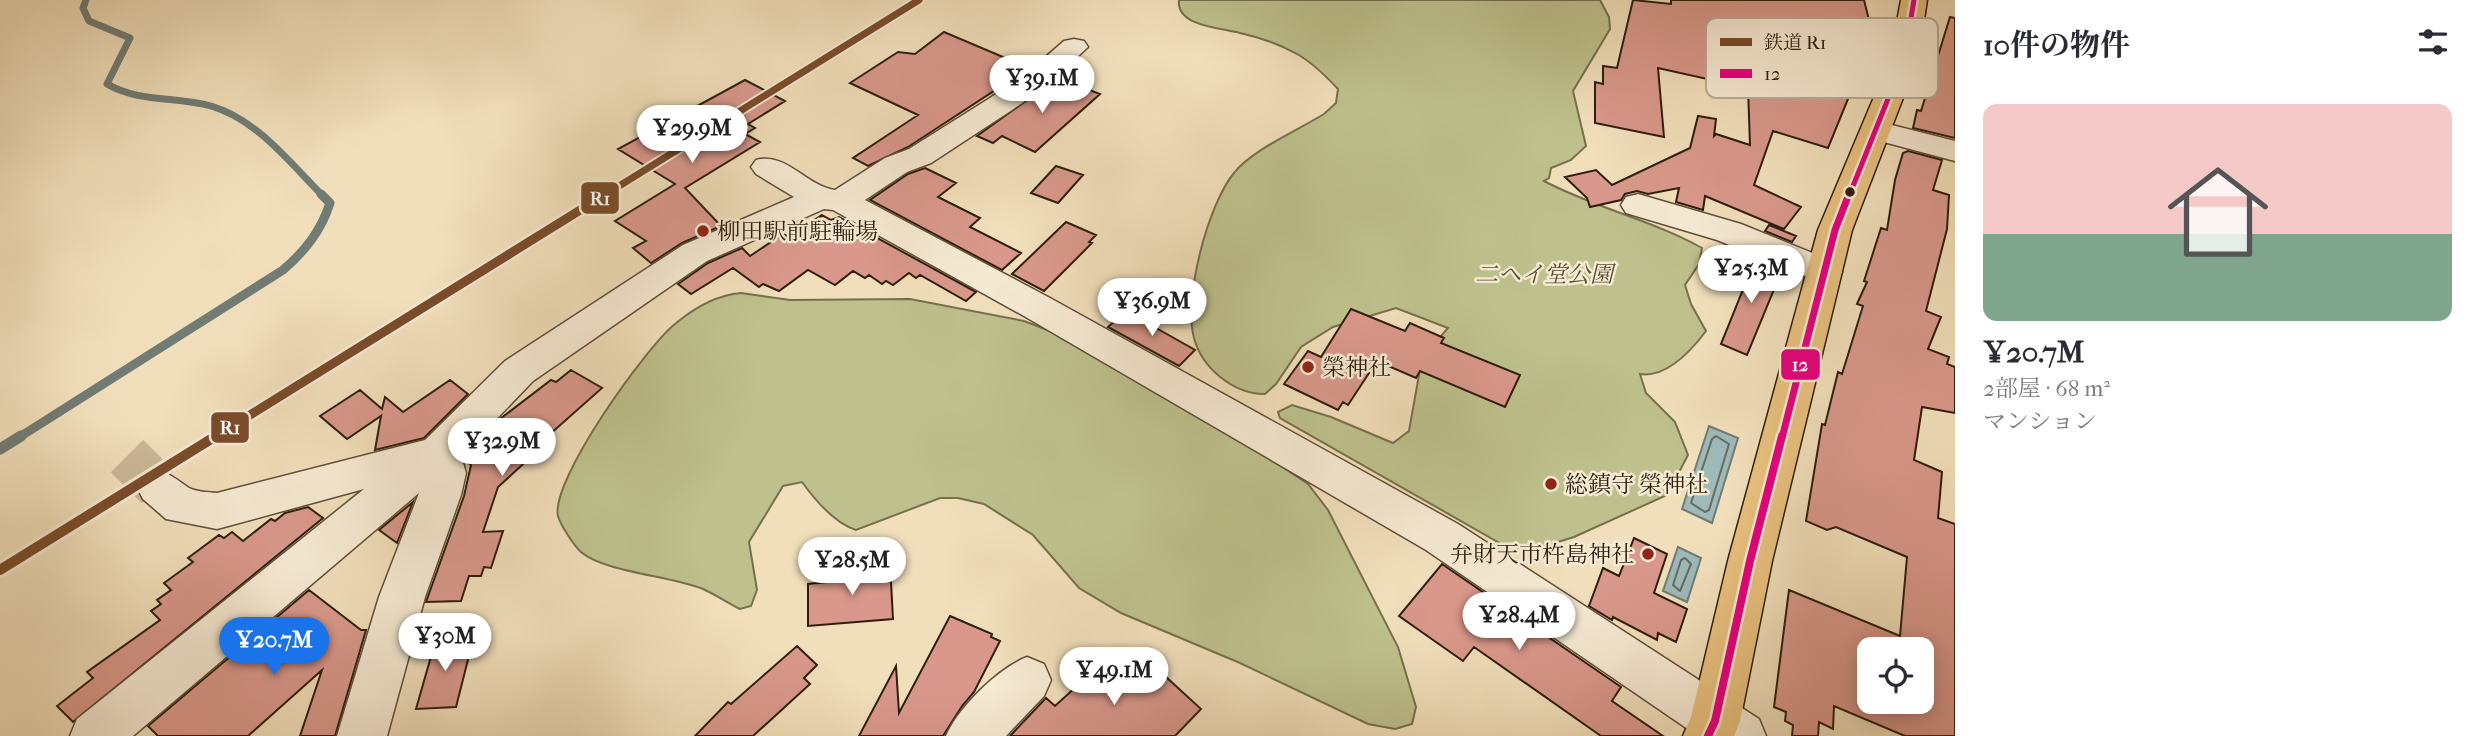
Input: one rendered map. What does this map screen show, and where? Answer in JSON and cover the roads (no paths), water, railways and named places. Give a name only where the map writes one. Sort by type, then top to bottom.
[{"type":"highway","points":[[1911,18],[1914,0]]},
{"type":"highway","points":[[1721,731],[1759,522],[1835,230],[1889,98]]},
{"type":"street","points":[[94,736],[439,453],[519,371],[695,253],[753,225],[831,200],[896,165],[920,156],[1036,80],[1074,47]]},
{"type":"street","points":[[1876,130],[1955,151]]},
{"type":"street","points":[[766,167],[1037,307],[1442,537],[1721,731]]},
{"type":"street","points":[[1638,205],[1729,232],[1824,272]]},
{"type":"street","points":[[158,487],[181,506],[217,511],[439,453]]},
{"type":"street","points":[[362,736],[402,597],[440,495],[445,473],[439,453]]},
{"type":"street","points":[[971,736],[1027,680]]},
{"type":"water","points":[[1709,426],[1738,438],[1712,523],[1682,509]]},
{"type":"water","points":[[1678,547],[1701,558],[1687,602],[1663,591]]},
{"type":"waterway","points":[[86,0],[83,8],[89,21],[130,38],[107,84],[145,97],[211,106],[244,121],[272,144],[323,196]]},
{"type":"waterway","points":[[18,438],[283,270],[305,248],[322,223],[330,203],[323,196]]},
{"type":"waterway","points":[[0,449],[21,436]]},
{"type":"tunnel","points":[[127,456],[158,487]]},
{"type":"rail line","name":"R1","points":[[0,570],[919,0]]},
{"type":"place","name":"柳田駅前駐輪場","points":[[703,231]]},
{"type":"place","name":"榮神社","points":[[1308,367]]},
{"type":"place","name":"総鎮守 榮神社","points":[[1551,484]]},
{"type":"place","name":"弁財天市杵島神社","points":[[1648,554]]},
{"type":"park label","name":"二ヘイ堂公園","points":[[1544,274]]}]
